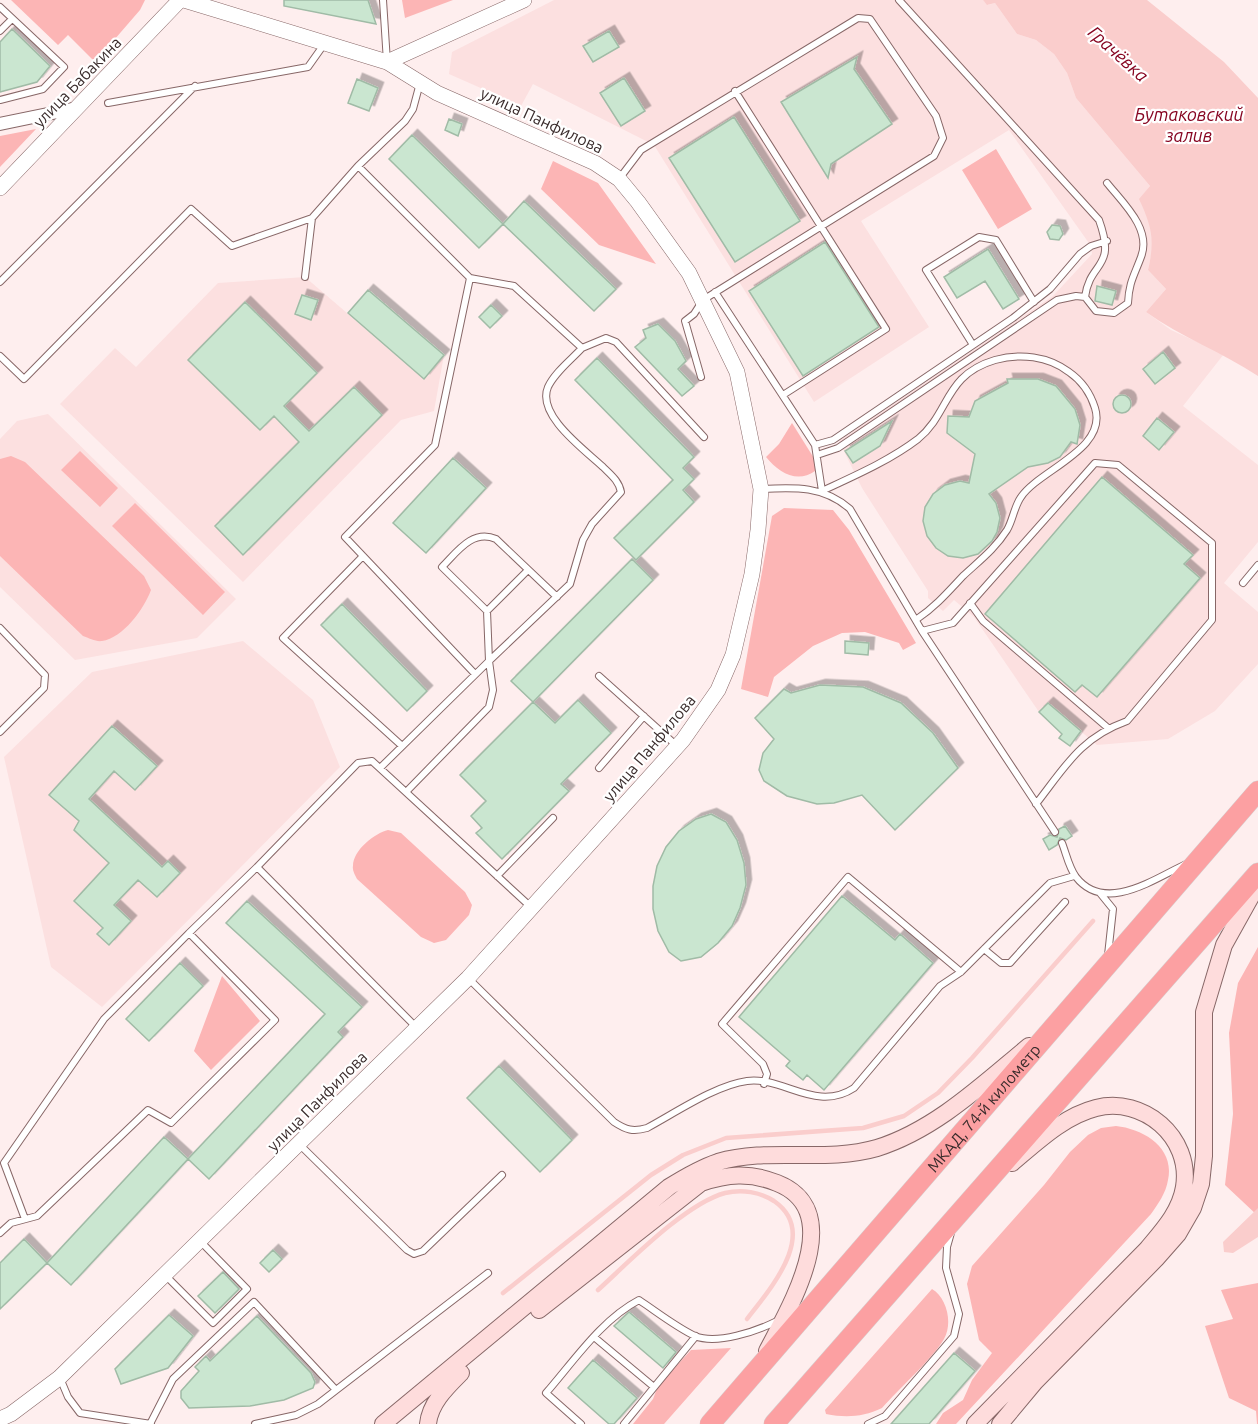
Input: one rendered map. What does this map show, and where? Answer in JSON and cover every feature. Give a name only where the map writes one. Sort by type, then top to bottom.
[{"type":"highway","name":"МКАД, 74-й километр","points":[[710,1424],[1258,791]]},
{"type":"highway","points":[[774,1424],[1258,873]]},
{"type":"main road","points":[[1000,1424],[1035,1382],[1156,1259],[1178,1234],[1193,1208],[1201,1184],[1204,1156],[1204,1012],[1224,945],[1258,884]]},
{"type":"main road","points":[[383,1424],[669,1187],[695,1171],[718,1162],[745,1157],[816,1156],[878,1148],[946,1113],[1048,1031]]},
{"type":"main road","points":[[975,1424],[1167,1226],[1184,1186],[1183,1167],[1179,1148],[1168,1131],[1154,1118],[1138,1109],[1120,1105],[1097,1107],[1074,1115],[1040,1139],[980,1191]]},
{"type":"main road","points":[[428,1424],[429,1416],[440,1395],[460,1373],[677,1199],[701,1183],[722,1176],[744,1174],[764,1178],[797,1193],[806,1204],[812,1219],[809,1250],[801,1280],[757,1370]]},
{"type":"street","name":"улица Панфилова","points":[[0,1419],[11,1414],[59,1378],[166,1276],[468,978],[678,746],[706,711],[733,655],[752,574],[761,489],[737,372],[709,296],[689,273],[619,179],[595,163],[438,93],[387,62],[182,0]]},
{"type":"street","name":"улица Бабакина","points":[[0,189],[182,0]]},
{"type":"street","points":[[387,62],[524,0]]},
{"type":"street","points":[[0,124],[78,108]]},
{"type":"lane","points":[[383,0],[387,62]]},
{"type":"lane","points":[[898,0],[1099,220],[1107,241],[1105,256],[1087,285],[1085,297]]},
{"type":"lane","points":[[0,7],[64,67],[43,89],[0,100]]},
{"type":"lane","points":[[619,179],[641,150],[858,18],[870,19],[936,116],[943,138],[934,156],[709,296],[685,321],[701,377]]},
{"type":"lane","points":[[0,31],[12,19]]},
{"type":"lane","points":[[108,103],[308,66],[325,43]]},
{"type":"lane","points":[[0,356],[24,379],[191,208],[232,246],[312,218],[358,166],[405,121],[413,109],[420,82]]},
{"type":"lane","points":[[0,282],[195,86]]},
{"type":"lane","points":[[735,91],[886,329],[783,395]]},
{"type":"lane","points":[[358,166],[470,278],[514,286],[582,348]]},
{"type":"lane","points":[[817,455],[838,448],[1057,300],[1076,296],[1085,297],[1096,311],[1113,314],[1128,303],[1129,281],[1142,255],[1140,223],[1107,183]]},
{"type":"lane","points":[[305,277],[312,218]]},
{"type":"lane","points":[[973,345],[926,270],[979,237],[996,240],[1034,302]]},
{"type":"lane","points":[[816,445],[833,440],[973,345],[1050,289],[1080,254],[1091,246],[1107,241]]},
{"type":"lane","points":[[470,278],[435,445],[345,537],[475,674]]},
{"type":"lane","points":[[709,296],[783,395],[816,445],[822,491]]},
{"type":"lane","points":[[380,768],[401,745],[570,584],[582,540],[592,524],[621,492],[616,479],[557,423],[547,404],[547,389],[554,377],[582,348],[595,340],[606,338],[616,342],[704,437]]},
{"type":"lane","points":[[822,491],[892,457],[918,438],[933,424],[955,386],[972,371],[992,361],[1007,357],[1037,358],[1065,369],[1086,388],[1097,412],[1091,436],[1063,464],[1032,484],[1020,497],[1008,528],[998,543],[936,606],[917,619]]},
{"type":"lane","points":[[922,631],[953,623],[1095,463],[1118,465],[1212,543],[1212,620],[1127,721],[1108,728],[1076,750],[1036,804]]},
{"type":"lane","points":[[761,489],[822,491],[838,498],[850,509],[922,631],[1055,832]]},
{"type":"lane","points":[[406,792],[489,707],[493,690],[489,661],[488,611],[442,567],[468,541],[488,536],[496,539],[557,597]]},
{"type":"lane","points":[[363,556],[284,638],[401,745]]},
{"type":"lane","points":[[1243,583],[1258,565]]},
{"type":"lane","points":[[488,611],[528,570]]},
{"type":"lane","points":[[970,603],[982,621],[1108,728]]},
{"type":"lane","points":[[0,628],[45,675],[44,688],[0,732]]},
{"type":"lane","points":[[599,676],[678,746]]},
{"type":"lane","points":[[599,768],[644,716]]},
{"type":"lane","points":[[25,1219],[4,1163],[104,1019],[358,763],[372,761],[532,908]]},
{"type":"lane","points":[[497,876],[553,818]]},
{"type":"lane","points":[[1062,843],[1074,876],[1097,891],[1113,909],[1107,964]]},
{"type":"lane","points":[[1097,891],[1123,893],[1200,858]]},
{"type":"lane","points":[[257,867],[417,1028]]},
{"type":"lane","points":[[468,978],[614,1122],[625,1130],[636,1132],[734,1084],[750,1080],[823,1097],[834,1098],[845,1094],[854,1088],[940,986],[960,972],[1050,883],[1074,876]]},
{"type":"lane","points":[[764,1084],[767,1074],[763,1064],[722,1024],[848,877],[960,972]]},
{"type":"lane","points":[[984,949],[1001,963],[1010,963],[1065,902]]},
{"type":"lane","points":[[0,1233],[11,1223],[37,1216],[148,1110],[171,1123],[275,1020],[189,933]]},
{"type":"lane","points":[[299,1144],[406,1250],[414,1254],[423,1251],[501,1175]]},
{"type":"lane","points":[[868,1424],[885,1416],[954,1336],[959,1314],[946,1268],[947,1247],[955,1219]]},
{"type":"lane","points":[[166,1276],[213,1323],[247,1289],[200,1242]]},
{"type":"lane","points":[[255,1424],[296,1415],[318,1404],[488,1273]]},
{"type":"lane","points":[[581,1424],[546,1393],[594,1337],[623,1309],[639,1300],[696,1336],[709,1338],[745,1335],[785,1316],[830,1285]]},
{"type":"lane","points":[[59,1378],[68,1397],[80,1413],[151,1424],[173,1379],[254,1302],[336,1390]]},
{"type":"lane","points":[[624,1424],[696,1336]]},
{"type":"lane","points":[[594,1337],[654,1387]]},
{"type":"shaded area","points":[[11,0],[145,0],[140,10],[95,62],[68,35],[58,45]]},
{"type":"shaded area","points":[[402,0],[453,0],[405,18]]},
{"type":"shaded area","points":[[554,0],[983,0],[988,5],[995,3],[1017,34],[1036,40],[1054,54],[1067,73],[1076,98],[1150,186],[1140,199],[1150,221],[1153,247],[1148,270],[1166,289],[1146,312],[1171,330],[1224,354],[1183,406],[1258,465],[1258,542],[1224,583],[1258,612],[1258,664],[1215,711],[1168,739],[1097,745],[1071,723],[1039,712],[974,617],[954,600],[943,611],[928,598],[928,591],[862,488],[839,441],[1053,296],[1092,254],[1091,246],[1009,130],[861,221],[929,327],[814,402],[654,145],[533,84],[521,106],[449,74],[452,52]]},
{"type":"shaded area","points":[[36,129],[0,167],[0,136]]},
{"type":"shaded area","points":[[996,149],[1032,209],[998,229],[962,170]]},
{"type":"shaded area","points":[[553,161],[598,183],[656,264],[599,245],[541,189]]},
{"type":"shaded area","points":[[305,277],[424,379],[444,355],[434,411],[401,420],[243,582],[60,404],[115,348],[136,367],[218,283]]},
{"type":"shaded area","points":[[48,414],[236,599],[197,638],[75,660],[0,587],[0,439],[17,421]]},
{"type":"shaded area","points":[[792,423],[817,463],[815,471],[808,475],[788,474],[766,457],[779,444]]},
{"type":"shaded area","points":[[80,451],[118,488],[100,507],[61,470]]},
{"type":"shaded area","points":[[11,456],[25,462],[144,576],[151,590],[148,598],[132,622],[110,639],[100,641],[83,636],[0,556],[0,459]]},
{"type":"shaded area","points":[[135,503],[225,592],[203,615],[112,526]]},
{"type":"shaded area","points":[[784,508],[833,510],[849,530],[916,643],[903,650],[899,643],[865,632],[842,633],[813,646],[774,677],[768,697],[741,689],[772,516]]},
{"type":"shaded area","points":[[243,641],[313,700],[340,767],[102,1007],[51,967],[4,757],[92,672]]},
{"type":"shaded area","points":[[388,830],[401,833],[465,892],[472,905],[469,915],[446,940],[434,943],[421,937],[357,879],[353,868],[357,854],[371,838]]},
{"type":"shaded area","points":[[1258,947],[1258,1216],[1225,1185],[1233,1114],[1229,1033],[1238,983]]},
{"type":"shaded area","points":[[222,976],[260,1021],[211,1070],[194,1051]]},
{"type":"shaded area","points":[[1116,1126],[1147,1136],[1162,1150],[1167,1158],[1169,1169],[1164,1194],[1151,1214],[956,1424],[936,1424],[943,1413],[963,1400],[972,1380],[992,1353],[979,1340],[967,1284],[972,1266],[1070,1152],[1088,1135],[1101,1128]]},
{"type":"shaded area","points":[[1258,1283],[1257,1424],[1256,1411],[1229,1398],[1205,1326],[1233,1319],[1221,1290]]},
{"type":"shaded area","points":[[932,1289],[945,1305],[948,1326],[944,1339],[932,1355],[882,1408],[854,1416],[826,1414],[825,1410]]},
{"type":"shaded area","points":[[731,1348],[664,1424],[633,1424],[653,1399],[658,1386],[691,1350]]},
{"type":"water","name":"Бутаковский залив","points":[[983,0],[1147,0],[1224,62],[1258,98],[1258,376],[1146,312],[1166,289],[1148,270],[1151,234],[1139,199],[1150,186],[1076,98],[1067,73],[1054,54],[1036,40],[1017,34],[995,3],[987,5]]},
{"type":"water","points":[[1258,1208],[1258,1237],[1233,1253],[1224,1252],[1223,1242]]},
{"type":"building","points":[[284,0],[368,0],[376,24],[284,6]]},
{"type":"building","points":[[12,29],[50,66],[37,82],[0,92],[0,42]]},
{"type":"building","points":[[609,31],[619,47],[593,62],[583,46]]},
{"type":"building","points":[[857,57],[854,69],[892,124],[831,164],[828,178],[781,102]]},
{"type":"building","points":[[624,78],[645,111],[621,126],[600,93]]},
{"type":"building","points":[[357,79],[378,88],[369,111],[348,103]]},
{"type":"building","points":[[734,117],[800,221],[735,262],[669,158]]},
{"type":"building","points":[[449,119],[462,124],[458,136],[445,130]]},
{"type":"building","points":[[412,135],[503,224],[479,248],[389,159]]},
{"type":"building","points":[[524,201],[616,289],[594,311],[503,224]]},
{"type":"building","points":[[1052,225],[1060,226],[1063,234],[1059,240],[1050,239],[1047,232]]},
{"type":"building","points":[[825,242],[879,327],[803,376],[749,291]]},
{"type":"building","points":[[988,249],[1019,299],[1003,309],[985,281],[957,298],[944,277]]},
{"type":"building","points":[[1097,286],[1116,291],[1112,305],[1095,301]]},
{"type":"building","points":[[368,290],[444,355],[424,379],[348,313]]},
{"type":"building","points":[[302,295],[318,300],[311,320],[295,314]]},
{"type":"building","points":[[245,302],[317,373],[284,406],[309,431],[354,387],[382,415],[243,555],[215,526],[299,442],[274,416],[260,430],[188,360]]},
{"type":"building","points":[[491,305],[502,316],[490,328],[479,317]]},
{"type":"building","points":[[658,324],[675,341],[686,361],[678,369],[694,386],[682,396],[635,347],[646,338],[643,330]]},
{"type":"building","points":[[1163,352],[1175,368],[1155,384],[1143,369]]},
{"type":"building","points":[[597,358],[694,457],[683,468],[694,479],[683,490],[694,502],[636,560],[614,538],[673,480],[575,380]]},
{"type":"building","points":[[1007,379],[1038,379],[1056,386],[1075,409],[1080,425],[1077,444],[1071,442],[1060,457],[1048,463],[1028,467],[989,494],[996,503],[1000,518],[992,541],[978,554],[963,558],[948,556],[936,548],[927,536],[923,521],[925,507],[933,494],[945,485],[960,481],[969,483],[975,454],[947,433],[948,416],[969,417],[975,401],[1008,383]]},
{"type":"building","points":[[1118,395],[1126,395],[1131,400],[1129,411],[1118,413],[1113,408],[1113,400]]},
{"type":"building","points":[[1157,418],[1174,432],[1159,450],[1143,436]]},
{"type":"building","points":[[892,421],[880,446],[853,463],[845,451]]},
{"type":"building","points":[[453,458],[486,488],[426,553],[393,523]]},
{"type":"building","points":[[1102,477],[1193,555],[1184,564],[1200,578],[1097,697],[1082,685],[1075,692],[985,614]]},
{"type":"building","points":[[632,559],[653,580],[533,702],[511,681]]},
{"type":"building","points":[[342,604],[427,691],[407,711],[321,625]]},
{"type":"building","points":[[845,641],[869,643],[868,655],[845,653]]},
{"type":"building","points":[[820,685],[863,687],[901,703],[933,733],[958,768],[895,830],[862,795],[834,803],[817,804],[787,796],[764,781],[759,770],[763,753],[774,739],[755,718],[784,689],[791,693]]},
{"type":"building","points":[[578,700],[611,733],[561,784],[569,791],[502,859],[476,833],[482,828],[471,816],[486,801],[460,775],[533,702],[555,723]]},
{"type":"building","points":[[1048,703],[1081,731],[1070,746],[1059,738],[1062,734],[1039,712]]},
{"type":"building","points":[[112,726],[157,766],[135,790],[114,771],[89,799],[162,867],[168,861],[180,873],[157,897],[138,880],[114,905],[131,921],[109,945],[97,934],[103,928],[74,901],[109,863],[74,830],[79,821],[49,795]]},
{"type":"building","points":[[711,814],[726,822],[737,840],[744,863],[746,885],[732,926],[718,943],[701,957],[681,961],[669,952],[658,931],[653,909],[653,886],[657,866],[666,847],[679,831],[696,819]]},
{"type":"building","points":[[1065,826],[1072,836],[1066,840],[1060,838],[1057,845],[1049,850],[1043,839],[1050,835],[1057,837],[1059,829]]},
{"type":"building","points":[[842,896],[895,940],[900,934],[933,963],[824,1090],[807,1075],[803,1080],[786,1066],[790,1061],[739,1017]]},
{"type":"building","points":[[247,901],[362,1007],[338,1032],[343,1037],[209,1179],[188,1159],[325,1014],[226,923]]},
{"type":"building","points":[[180,963],[203,986],[149,1041],[126,1019]]},
{"type":"building","points":[[499,1066],[572,1140],[540,1172],[467,1098]]},
{"type":"building","points":[[164,1137],[188,1159],[71,1285],[47,1263]]},
{"type":"building","points":[[24,1239],[47,1263],[0,1309],[0,1263]]},
{"type":"building","points":[[273,1250],[282,1259],[269,1272],[260,1263]]},
{"type":"building","points":[[223,1272],[239,1289],[215,1313],[198,1296]]},
{"type":"building","points":[[629,1312],[676,1352],[663,1368],[614,1326]]},
{"type":"building","points":[[169,1315],[193,1336],[168,1368],[121,1384],[115,1369]]},
{"type":"building","points":[[257,1316],[311,1373],[315,1382],[313,1388],[284,1400],[250,1406],[189,1408],[181,1398],[181,1391],[199,1371],[195,1367],[206,1356],[210,1361]]},
{"type":"building","points":[[954,1353],[975,1371],[929,1424],[891,1424]]},
{"type":"building","points":[[593,1360],[637,1398],[614,1424],[609,1424],[568,1388]]},
{"type":"waterway","points":[[503,1293],[651,1175],[683,1155],[726,1138],[863,1128],[904,1116],[938,1093],[972,1058],[1093,921]]},
{"type":"waterway","points":[[598,1290],[642,1249],[693,1209],[725,1193],[751,1192],[774,1201],[787,1214],[792,1229],[792,1244],[778,1277],[747,1319]]},
{"type":"water label","name":"Грачёвка","points":[[1118,54]]}]
